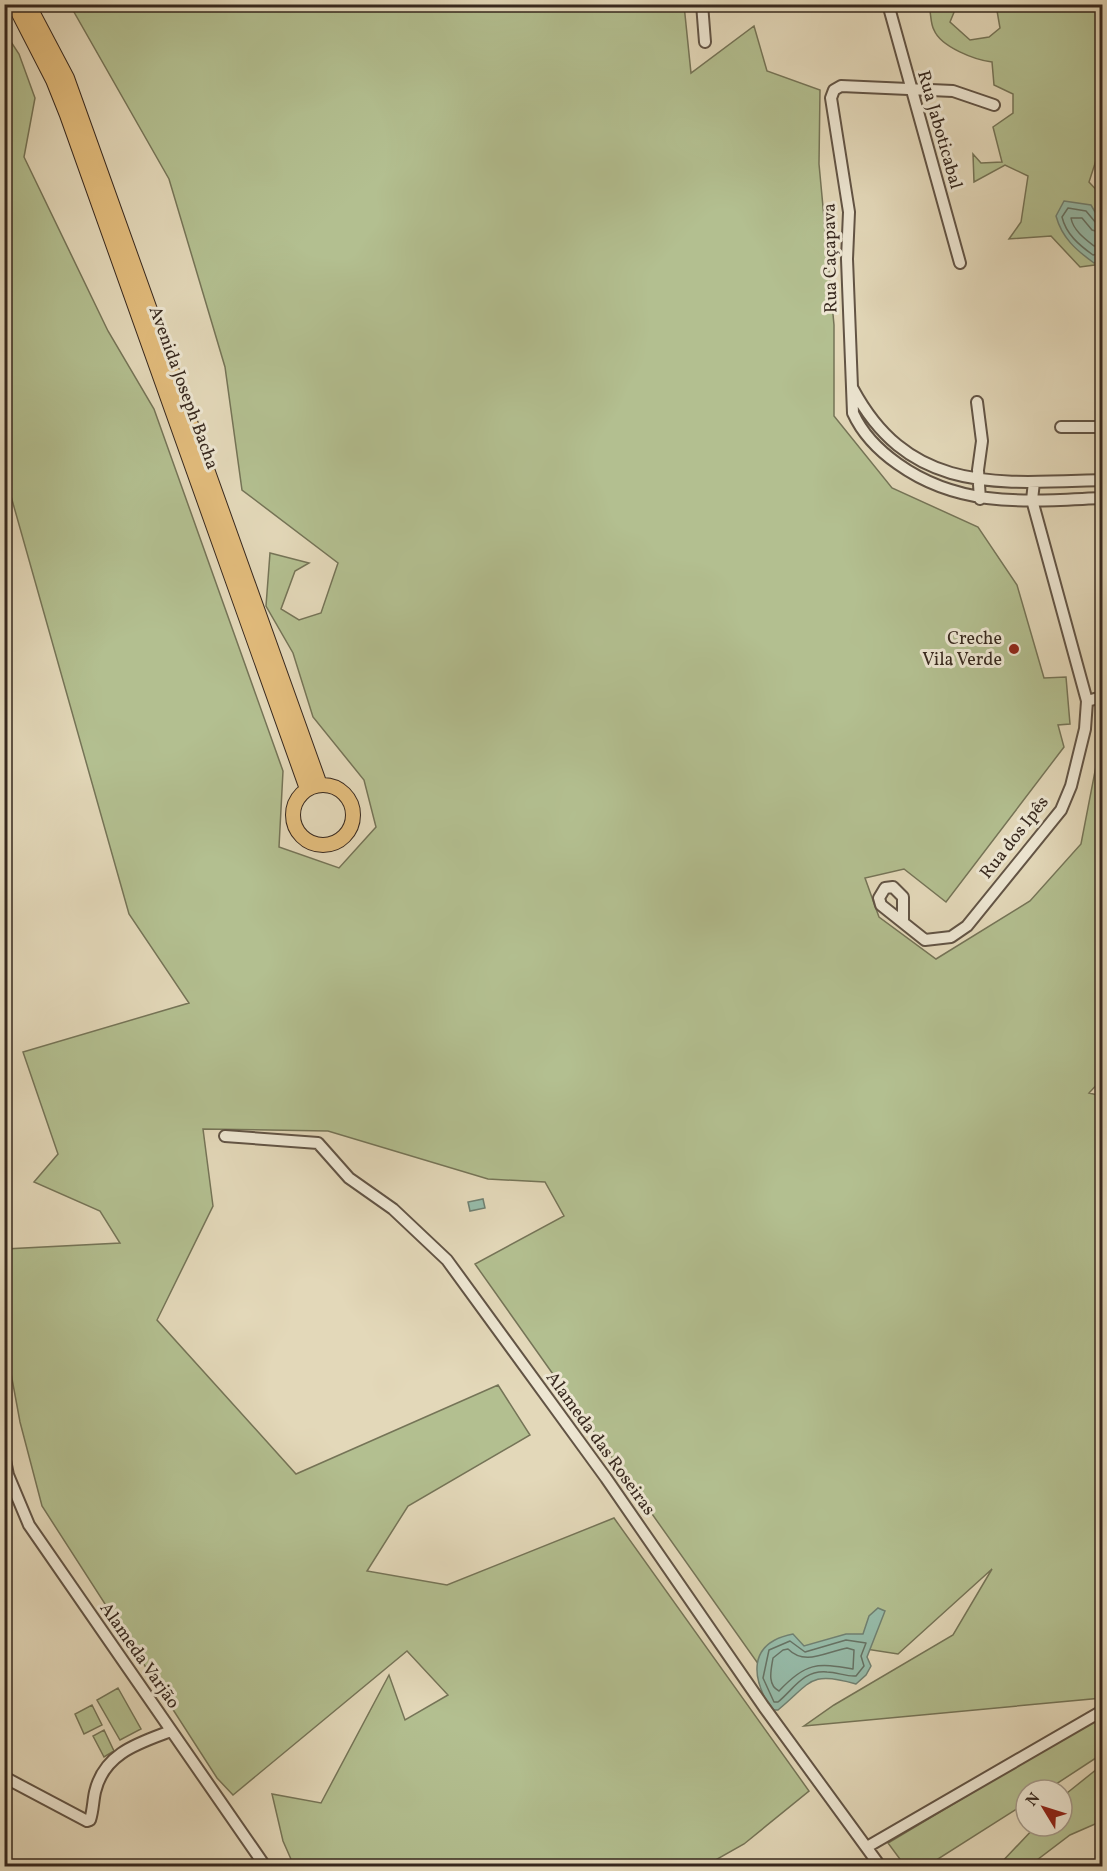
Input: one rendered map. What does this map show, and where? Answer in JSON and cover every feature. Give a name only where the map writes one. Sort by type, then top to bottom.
[{"type":"main road","name":"Avenida Joseph Bacha","points":[[14,4],[67,114],[314,787]]},
{"type":"main road","name":"Avenida Joseph Bacha","points":[[28,4],[66,78],[314,787]]},
{"type":"main road","points":[[314,787],[339,789],[351,805],[352,824],[348,833],[332,844],[313,844],[297,832],[292,814],[294,804],[314,787]]},
{"type":"street","points":[[702,4],[705,42]]},
{"type":"street","name":"Rua Jaboticabal","points":[[888,4],[960,263]]},
{"type":"street","name":"Rua Caçapava","points":[[910,87],[841,86],[834,90],[831,98],[849,212],[847,259],[849,364],[853,413],[861,431],[883,453],[919,480],[980,499],[1102,498]]},
{"type":"street","points":[[910,87],[953,91],[994,105]]},
{"type":"street","points":[[852,386],[863,407],[880,428],[922,462],[979,481],[1102,480]]},
{"type":"street","points":[[977,402],[982,441],[980,499]]},
{"type":"street","points":[[1061,427],[1102,427]]},
{"type":"street","name":"Rua dos Ipês","points":[[903,920],[918,936],[932,941],[951,937],[967,926],[1061,810],[1071,786],[1085,729],[1087,701],[1032,500],[1034,482]]},
{"type":"street","points":[[1087,701],[1102,697]]},
{"type":"street","name":"Alameda das Roseiras","points":[[225,1136],[318,1143],[349,1178],[393,1209],[447,1260],[606,1478],[764,1707],[867,1847],[878,1866]]},
{"type":"street","name":"Alameda Varjão","points":[[4,1455],[9,1475],[29,1525],[265,1866]]},
{"type":"street","points":[[867,1847],[1102,1711]]},
{"type":"street","points":[[4,1777],[87,1821],[90,1820],[101,1775],[116,1757],[137,1742],[171,1731]]},
{"type":"shaded area","points":[[70,5],[684,5],[691,73],[754,26],[767,71],[820,90],[819,164],[834,325],[834,416],[892,488],[978,527],[1017,585],[1044,678],[1066,677],[1070,724],[1058,725],[1064,747],[946,902],[904,869],[865,878],[879,917],[936,959],[1030,901],[1081,844],[1102,735],[1102,1079],[1089,1093],[1102,1096],[1102,1698],[804,1726],[834,1705],[953,1635],[992,1569],[898,1654],[840,1645],[764,1672],[475,1264],[564,1216],[545,1182],[488,1179],[328,1131],[203,1129],[213,1206],[157,1320],[296,1474],[498,1385],[530,1435],[408,1506],[367,1571],[447,1585],[614,1518],[809,1791],[744,1844],[705,1866],[294,1866],[283,1841],[272,1794],[321,1803],[389,1675],[405,1720],[448,1695],[407,1651],[233,1795],[217,1778],[42,1506],[20,1422],[5,1341],[5,1249],[120,1243],[100,1211],[34,1182],[58,1154],[23,1052],[189,1003],[129,914],[5,475],[4,31],[19,54],[35,98],[24,157],[108,331],[154,409],[283,771],[279,847],[339,868],[376,827],[364,780],[313,717],[293,653],[266,606],[270,553],[309,563],[295,571],[281,609],[299,620],[321,613],[338,563],[242,490],[225,367],[169,179]]},
{"type":"shaded area","points":[[937,5],[957,5],[950,22],[970,40],[989,37],[1000,28],[996,5],[1102,5],[1102,142],[1089,182],[1102,196],[1102,264],[1080,267],[1051,236],[1009,239],[1021,222],[1028,176],[1005,165],[974,182],[973,154],[981,163],[1002,162],[993,127],[1013,113],[1013,94],[994,85],[992,62],[959,52],[938,36],[932,26],[930,11]]},
{"type":"shaded area","points":[[118,1688],[141,1729],[120,1740],[97,1700]]},
{"type":"shaded area","points":[[92,1705],[102,1725],[84,1734],[75,1714]]},
{"type":"shaded area","points":[[1102,1715],[1102,1754],[1065,1778],[1014,1778],[1014,1811],[927,1866],[905,1866],[888,1843]]},
{"type":"shaded area","points":[[104,1730],[114,1751],[104,1757],[93,1736]]},
{"type":"shaded area","points":[[1102,1765],[1102,1821],[1074,1833],[1074,1787]]},
{"type":"shaded area","points":[[1025,1838],[1066,1838],[1029,1866],[998,1866]]},
{"type":"water","points":[[1064,201],[1091,205],[1102,224],[1102,257],[1094,263],[1076,248],[1062,231],[1056,216]]},
{"type":"water","points":[[483,1199],[485,1208],[470,1211],[468,1202]]},
{"type":"water","points":[[878,1608],[885,1611],[867,1657],[871,1666],[866,1675],[856,1684],[829,1678],[819,1679],[805,1686],[778,1710],[772,1710],[760,1686],[757,1674],[757,1663],[767,1645],[793,1634],[804,1646],[846,1634],[863,1634],[869,1616]]},
{"type":"place","name":"Creche Vila Verde","points":[[1014,649]]}]
